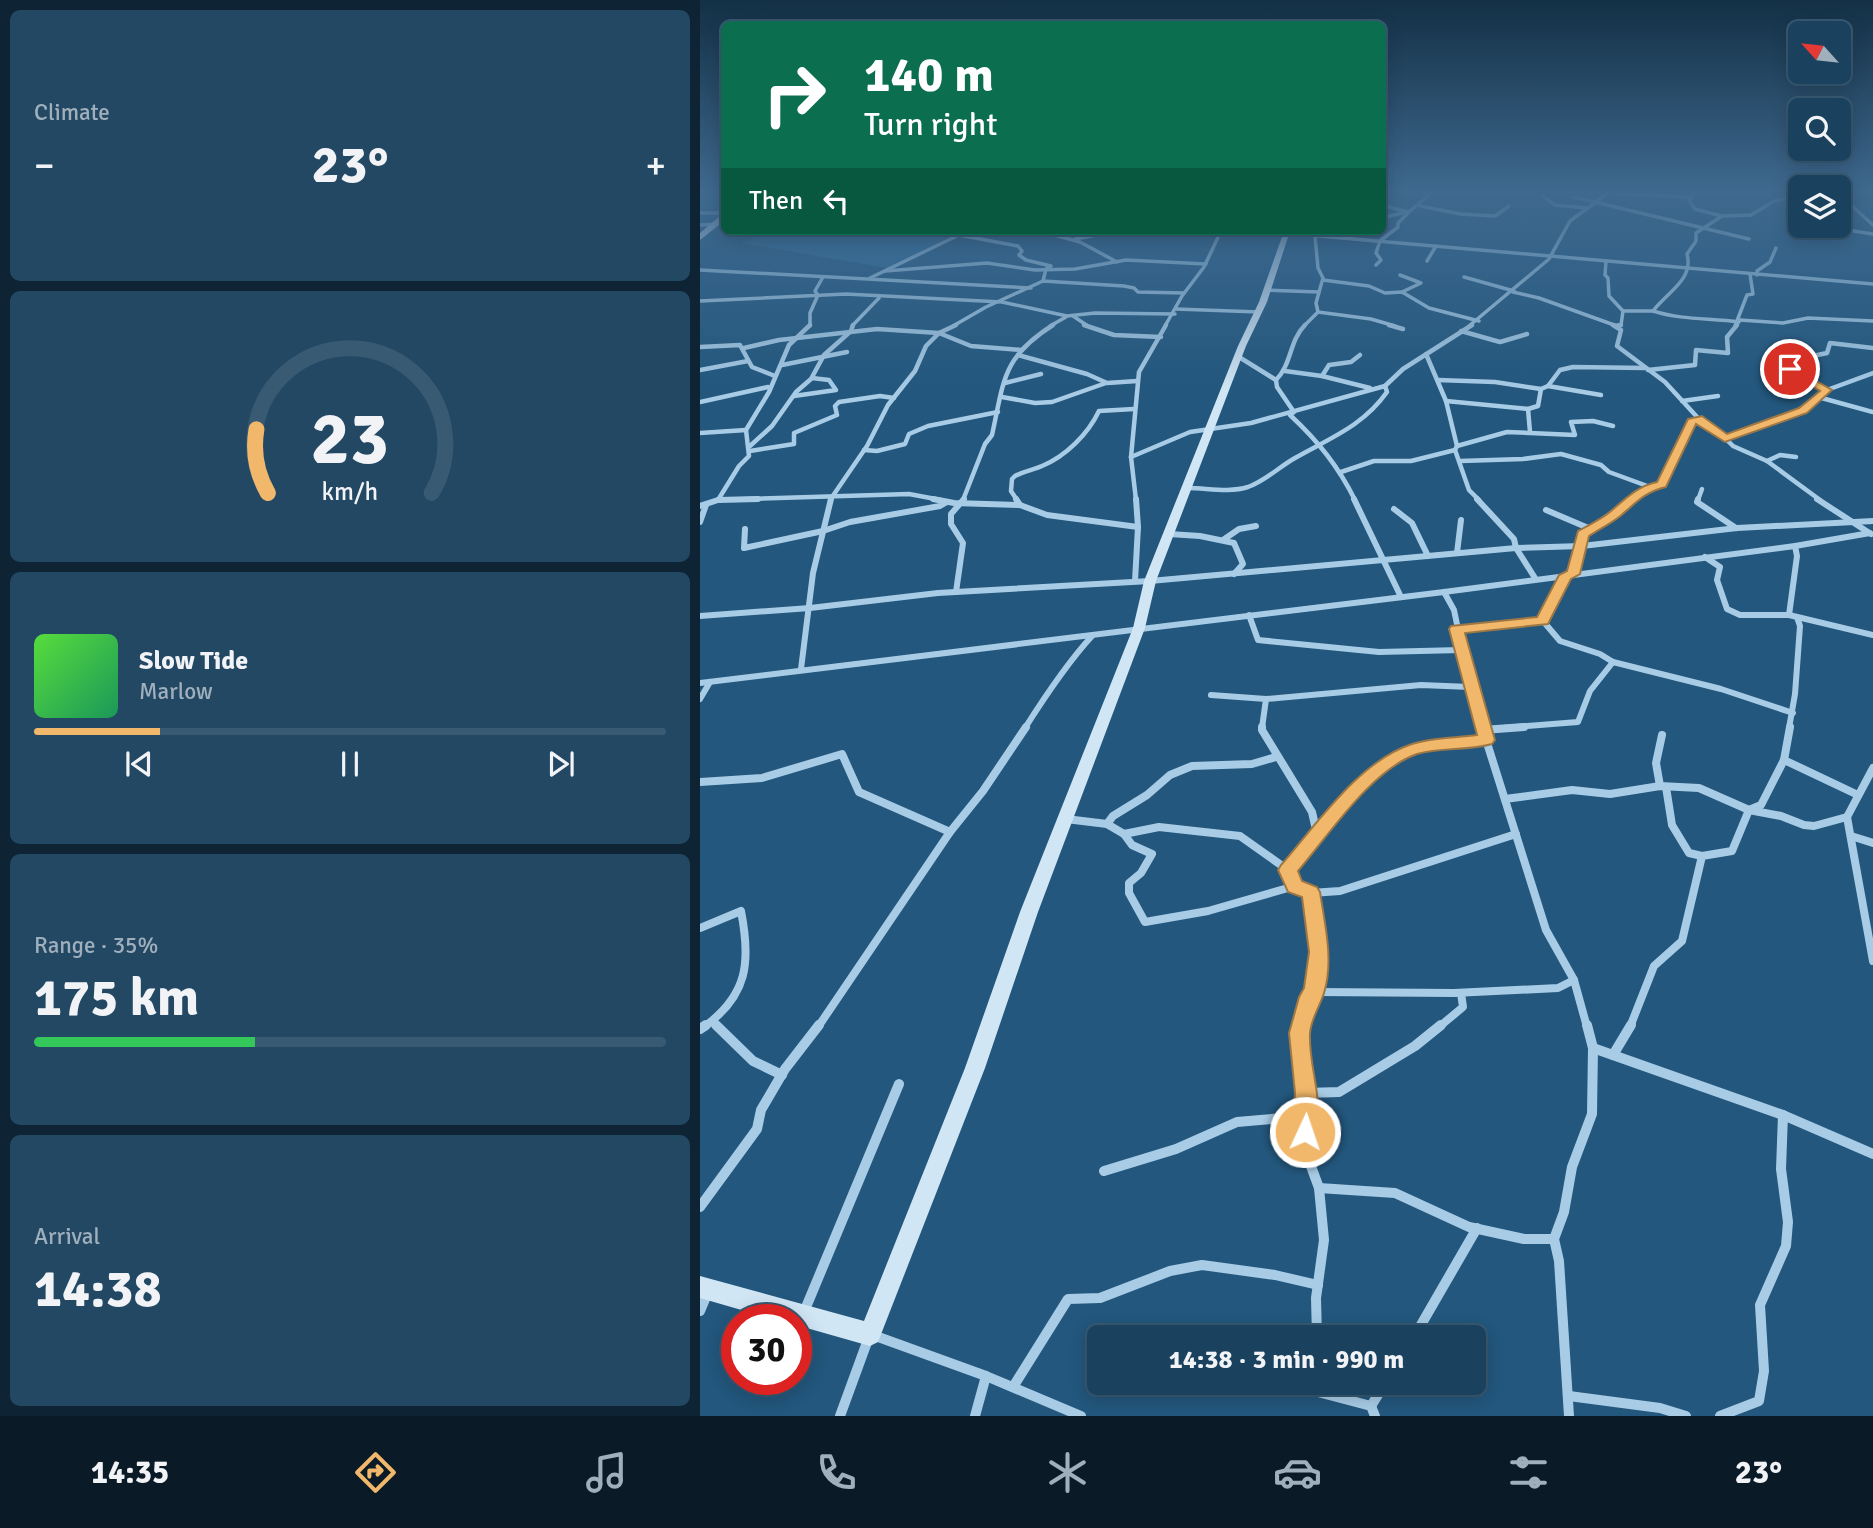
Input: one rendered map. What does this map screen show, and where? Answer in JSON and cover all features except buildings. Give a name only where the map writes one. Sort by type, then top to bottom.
[{"type":"street","points":[[869,279],[911,259]]},
{"type":"street","points":[[1025,259],[1051,266],[1046,269],[1043,281]]},
{"type":"street","points":[[1113,259],[1117,262]]},
{"type":"street","points":[[1136,581],[1138,527],[1131,457],[1139,372],[1184,293],[1208,259]]},
{"type":"street","points":[[840,1416],[975,1068],[1029,912],[1139,628],[1150,582],[1278,259]]},
{"type":"street","points":[[1318,312],[1316,303],[1323,280],[1319,259]]},
{"type":"street","points":[[1376,265],[1380,259]]},
{"type":"street","points":[[1131,457],[1190,432],[1251,423],[1385,386],[1403,369],[1480,321],[1549,259]]},
{"type":"street","points":[[1585,259],[1873,284]]},
{"type":"street","points":[[1653,311],[1670,290],[1687,279],[1690,269],[1688,259]]},
{"type":"street","points":[[1757,275],[1757,271],[1771,259]]},
{"type":"street","points":[[886,271],[987,264],[1023,270],[1075,269],[1149,260],[1206,264]]},
{"type":"street","points":[[1606,261],[1605,275],[1608,278],[1609,296],[1623,311],[1653,311],[1676,317],[1783,323],[1808,318],[1873,321]]},
{"type":"street","points":[[700,270],[1031,288]]},
{"type":"street","points":[[1438,380],[1509,383],[1541,390],[1548,386],[1560,370],[1573,367],[1647,369],[1695,365],[1696,350],[1728,353],[1727,337],[1739,321],[1747,295],[1753,293],[1750,274]]},
{"type":"street","points":[[1323,280],[1368,286],[1385,293],[1402,292],[1420,283],[1419,280],[1400,275]]},
{"type":"street","points":[[818,295],[815,291],[823,277]]},
{"type":"street","points":[[1464,277],[1550,302],[1621,330],[1617,346],[1665,382],[1698,418],[1733,446],[1767,461],[1872,534]]},
{"type":"street","points":[[801,669],[814,573],[831,497],[864,450],[894,398],[915,371],[926,346],[939,333],[962,323],[986,307],[1043,281],[1124,286],[1134,288],[1138,292],[1184,293]]},
{"type":"street","points":[[1266,290],[1319,292]]},
{"type":"street","points":[[1402,292],[1440,313],[1480,321]]},
{"type":"street","points":[[700,301],[846,294],[879,298],[1002,302],[1070,316],[1096,333],[1161,337]]},
{"type":"street","points":[[750,449],[746,430],[769,392],[768,387],[782,365],[788,346],[810,326],[810,313],[818,295]]},
{"type":"street","points":[[718,500],[750,449],[812,378],[822,359],[879,298]]},
{"type":"street","points":[[956,592],[962,543],[951,524],[951,514],[962,503],[985,444],[992,435],[1009,366],[1022,350],[1055,323],[1070,316],[1175,311],[1259,312]]},
{"type":"street","points":[[1614,327],[1621,325],[1623,311]]},
{"type":"street","points":[[1318,312],[1371,319],[1403,328]]},
{"type":"street","points":[[1276,380],[1285,371],[1296,334],[1318,312]]},
{"type":"street","points":[[700,347],[734,345],[744,348],[795,338],[877,329],[939,333],[971,346],[1022,350]]},
{"type":"street","points":[[1460,331],[1500,342],[1527,334]]},
{"type":"street","points":[[1827,390],[1790,369],[1808,357],[1827,354],[1830,343],[1873,348]]},
{"type":"street","points":[[744,348],[748,361],[759,372],[775,376]]},
{"type":"street","points":[[782,365],[847,352]]},
{"type":"street","points":[[1426,354],[1446,401],[1469,491],[1514,538],[1516,548],[1535,578]]},
{"type":"street","points":[[1018,355],[1061,366],[1107,383]]},
{"type":"street","points":[[1322,376],[1329,365],[1351,362],[1360,355]]},
{"type":"street","points":[[1239,356],[1276,380],[1294,412]]},
{"type":"street","points":[[700,370],[748,361]]},
{"type":"street","points":[[1285,371],[1322,376],[1371,388]]},
{"type":"street","points":[[1725,438],[1803,410],[1827,390],[1873,373]]},
{"type":"street","points":[[1005,383],[1041,374]]},
{"type":"street","points":[[812,378],[829,380],[836,390],[839,402]]},
{"type":"street","points":[[1002,397],[1035,403],[1052,402],[1107,383],[1138,381]]},
{"type":"street","points":[[1188,488],[1244,488],[1263,480],[1371,416],[1387,392],[1385,386]]},
{"type":"street","points":[[1548,386],[1601,395]]},
{"type":"street","points":[[700,402],[768,387]]},
{"type":"street","points":[[794,396],[836,390]]},
{"type":"street","points":[[1446,401],[1528,409],[1538,407],[1541,390]]},
{"type":"street","points":[[750,449],[790,446],[793,444],[794,433],[804,426],[832,420],[837,415],[835,406],[839,402],[880,396],[894,398]]},
{"type":"street","points":[[1682,401],[1718,396]]},
{"type":"street","points":[[1818,397],[1873,412]]},
{"type":"street","points":[[1020,505],[1011,491],[1012,479],[1018,472],[1044,467],[1081,438],[1095,423],[1099,411],[1134,409]]},
{"type":"street","points":[[1528,409],[1530,432]]},
{"type":"street","points":[[864,450],[877,451],[905,444],[909,434],[928,426],[998,412]]},
{"type":"street","points":[[1294,412],[1290,415],[1297,424],[1321,444],[1341,472],[1401,597]]},
{"type":"street","points":[[1543,621],[1570,575],[1582,546],[1583,534],[1650,487],[1662,484],[1692,422],[1698,418]]},
{"type":"street","points":[[1341,472],[1374,461],[1411,461],[1507,432],[1575,435],[1572,422],[1577,420],[1613,426]]},
{"type":"street","points":[[700,433],[746,430]]},
{"type":"street","points":[[1460,461],[1523,459],[1560,454],[1601,465],[1609,472],[1650,487]]},
{"type":"street","points":[[1767,461],[1780,455],[1796,457]]},
{"type":"street","points":[[1702,489],[1697,502],[1710,513],[1737,528]]},
{"type":"street","points":[[700,522],[703,506],[718,500],[909,494],[947,502],[1020,505],[1047,514],[1138,527]]},
{"type":"street","points":[[745,529],[744,548],[823,531],[850,522],[940,506],[947,502]]},
{"type":"street","points":[[1394,509],[1412,523],[1428,556]]},
{"type":"street","points":[[1546,510],[1592,530]]},
{"type":"street","points":[[1457,554],[1461,520]]},
{"type":"street","points":[[700,615],[810,608],[956,592],[1150,582],[1516,548],[1582,546],[1737,528],[1873,521]]},
{"type":"street","points":[[1223,540],[1239,529],[1256,526]]},
{"type":"street","points":[[1169,534],[1234,543],[1243,564],[1233,574]]},
{"type":"street","points":[[700,683],[1444,592],[1872,534]]},
{"type":"street","points":[[1662,735],[1656,763],[1672,825],[1689,853],[1702,856],[1732,851],[1749,810],[1761,805],[1784,760],[1793,713],[1800,626],[1793,616],[1797,556],[1795,546]]},
{"type":"street","points":[[1705,557],[1720,567],[1717,580],[1727,609],[1740,615],[1793,616],[1873,635]]},
{"type":"street","points":[[1444,592],[1454,610],[1470,687],[1546,930],[1574,980],[1593,1048],[1592,1114],[1572,1167],[1564,1212],[1554,1239],[1559,1261],[1569,1416]]},
{"type":"street","points":[[1249,615],[1258,640],[1379,652],[1461,650]]},
{"type":"street","points":[[1457,629],[1543,621]]},
{"type":"street","points":[[1543,621],[1560,641],[1613,662],[1721,689],[1793,713]]},
{"type":"street","points":[[700,1207],[757,1129],[761,1110],[799,1048],[832,1007],[844,985],[950,832],[983,791],[1046,696],[1067,670],[1075,654],[1085,641],[1095,635]]},
{"type":"street","points":[[1483,730],[1578,722],[1590,691],[1613,662]]},
{"type":"street","points":[[700,699],[710,682]]},
{"type":"street","points":[[1211,695],[1266,699],[1421,685],[1470,687]]},
{"type":"street","points":[[1266,699],[1262,730],[1312,813],[1317,834]]},
{"type":"street","points":[[1288,870],[1367,778],[1395,757],[1416,748],[1487,740]]},
{"type":"street","points":[[700,782],[762,778],[842,754],[859,792],[878,798],[910,817],[950,832]]},
{"type":"street","points":[[1107,824],[1170,775],[1192,766],[1252,764],[1276,757]]},
{"type":"street","points":[[1784,760],[1858,795]]},
{"type":"street","points":[[1873,768],[1847,817],[1873,961]]},
{"type":"street","points":[[1505,799],[1572,790],[1610,794],[1663,786],[1699,788],[1749,810],[1814,826],[1847,817]]},
{"type":"street","points":[[1066,819],[1107,824],[1124,834],[1132,845],[1152,854],[1141,873],[1129,883],[1129,893],[1144,922],[1209,911],[1295,886],[1311,892],[1340,891],[1516,834]]},
{"type":"street","points":[[1124,834],[1158,827],[1240,836],[1258,850],[1265,851],[1288,870],[1295,886]]},
{"type":"street","points":[[1851,836],[1873,843]]},
{"type":"street","points":[[1613,1055],[1633,1021],[1654,967],[1682,941],[1702,856]]},
{"type":"street","points":[[1311,892],[1319,952],[1314,992],[1309,997],[1300,1033],[1307,1093],[1304,1147],[1319,1188],[1324,1240],[1318,1285],[1317,1325]]},
{"type":"street","points":[[700,928],[741,911],[744,950],[741,985],[713,1022],[700,1029]]},
{"type":"street","points":[[1314,992],[1461,993],[1558,988],[1574,980]]},
{"type":"street","points":[[1307,1093],[1339,1092],[1415,1046],[1462,1007],[1461,993]]},
{"type":"street","points":[[713,1022],[746,1056],[782,1075]]},
{"type":"street","points":[[1593,1048],[1783,1115],[1873,1154]]},
{"type":"street","points":[[808,1304],[900,1084]]},
{"type":"street","points":[[1720,1416],[1759,1401],[1764,1371],[1760,1305],[1786,1246],[1788,1222],[1781,1169],[1783,1115]]},
{"type":"street","points":[[1104,1171],[1176,1149],[1237,1122],[1306,1116]]},
{"type":"street","points":[[1319,1188],[1395,1193],[1469,1227],[1524,1239],[1554,1239]]},
{"type":"street","points":[[1421,1325],[1477,1228]]},
{"type":"street","points":[[1013,1387],[1068,1299],[1100,1298],[1170,1271],[1202,1265],[1275,1275],[1318,1285]]},
{"type":"street","points":[[703,1296],[743,1304]]},
{"type":"street","points":[[812,1318],[870,1334],[986,1376],[1081,1416]]},
{"type":"street","points":[[975,1416],[986,1376]]},
{"type":"street","points":[[1327,1395],[1373,1411],[1380,1395]]},
{"type":"street","points":[[1569,1396],[1660,1408],[1686,1416]]},
{"type":"shaded area","points":[[835,259],[905,259],[887,268]]},
{"type":"route","points":[[1305,1132],[1307,1093],[1300,1033],[1309,997],[1314,992],[1319,952],[1311,892],[1295,886],[1288,870],[1367,778],[1395,757],[1416,748],[1487,740],[1470,687],[1457,629],[1543,621],[1566,575],[1573,574],[1583,534],[1650,487],[1662,484],[1692,422],[1698,418],[1725,438],[1803,410],[1827,390],[1790,369]]}]
